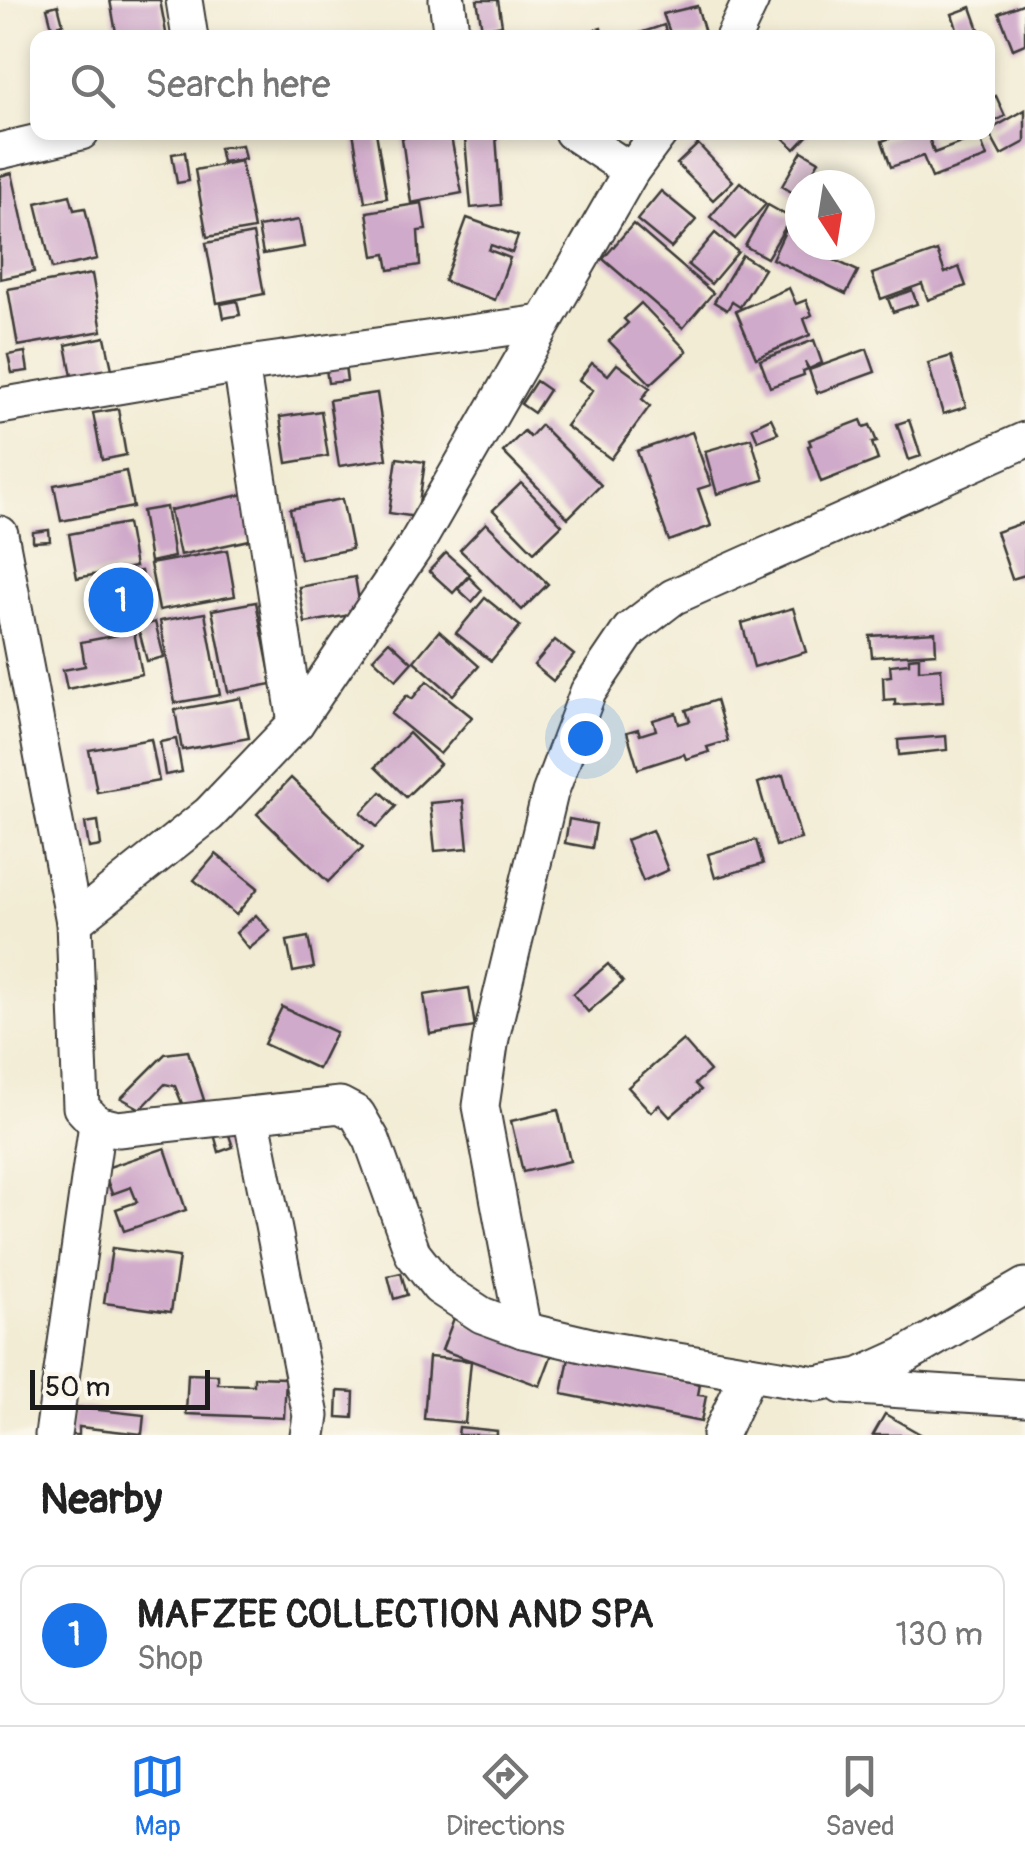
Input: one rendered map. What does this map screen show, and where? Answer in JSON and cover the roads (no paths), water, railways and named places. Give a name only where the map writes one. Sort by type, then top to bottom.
[{"type":"street","points":[[184,0],[189,30]]},
{"type":"street","points":[[446,0],[451,30]]},
{"type":"street","points":[[737,30],[750,0]]},
{"type":"street","points":[[0,150],[45,140]]},
{"type":"street","points":[[584,140],[631,170]]},
{"type":"street","points":[[74,922],[209,814],[296,723],[414,548],[631,170],[654,140]]},
{"type":"street","points":[[0,406],[241,364],[542,322]]},
{"type":"street","points":[[241,364],[296,723]]},
{"type":"street","points":[[523,1330],[481,1106],[491,1038],[550,793],[588,692],[630,630],[673,597],[1025,440]]},
{"type":"street","points":[[0,534],[74,922],[80,1107],[97,1124],[118,1129],[340,1105],[357,1114],[372,1140],[413,1254],[438,1287],[482,1315],[523,1330],[599,1348],[749,1374],[816,1384],[1025,1398]]},
{"type":"street","points":[[251,1114],[311,1416],[308,1435]]},
{"type":"street","points":[[54,1435],[97,1124]]},
{"type":"street","points":[[816,1384],[860,1376],[904,1356],[1025,1286]]},
{"type":"street","points":[[720,1435],[749,1374]]},
{"type":"place","name":"MAFZEE COLLECTION AND SPA","points":[[121,600]]}]
